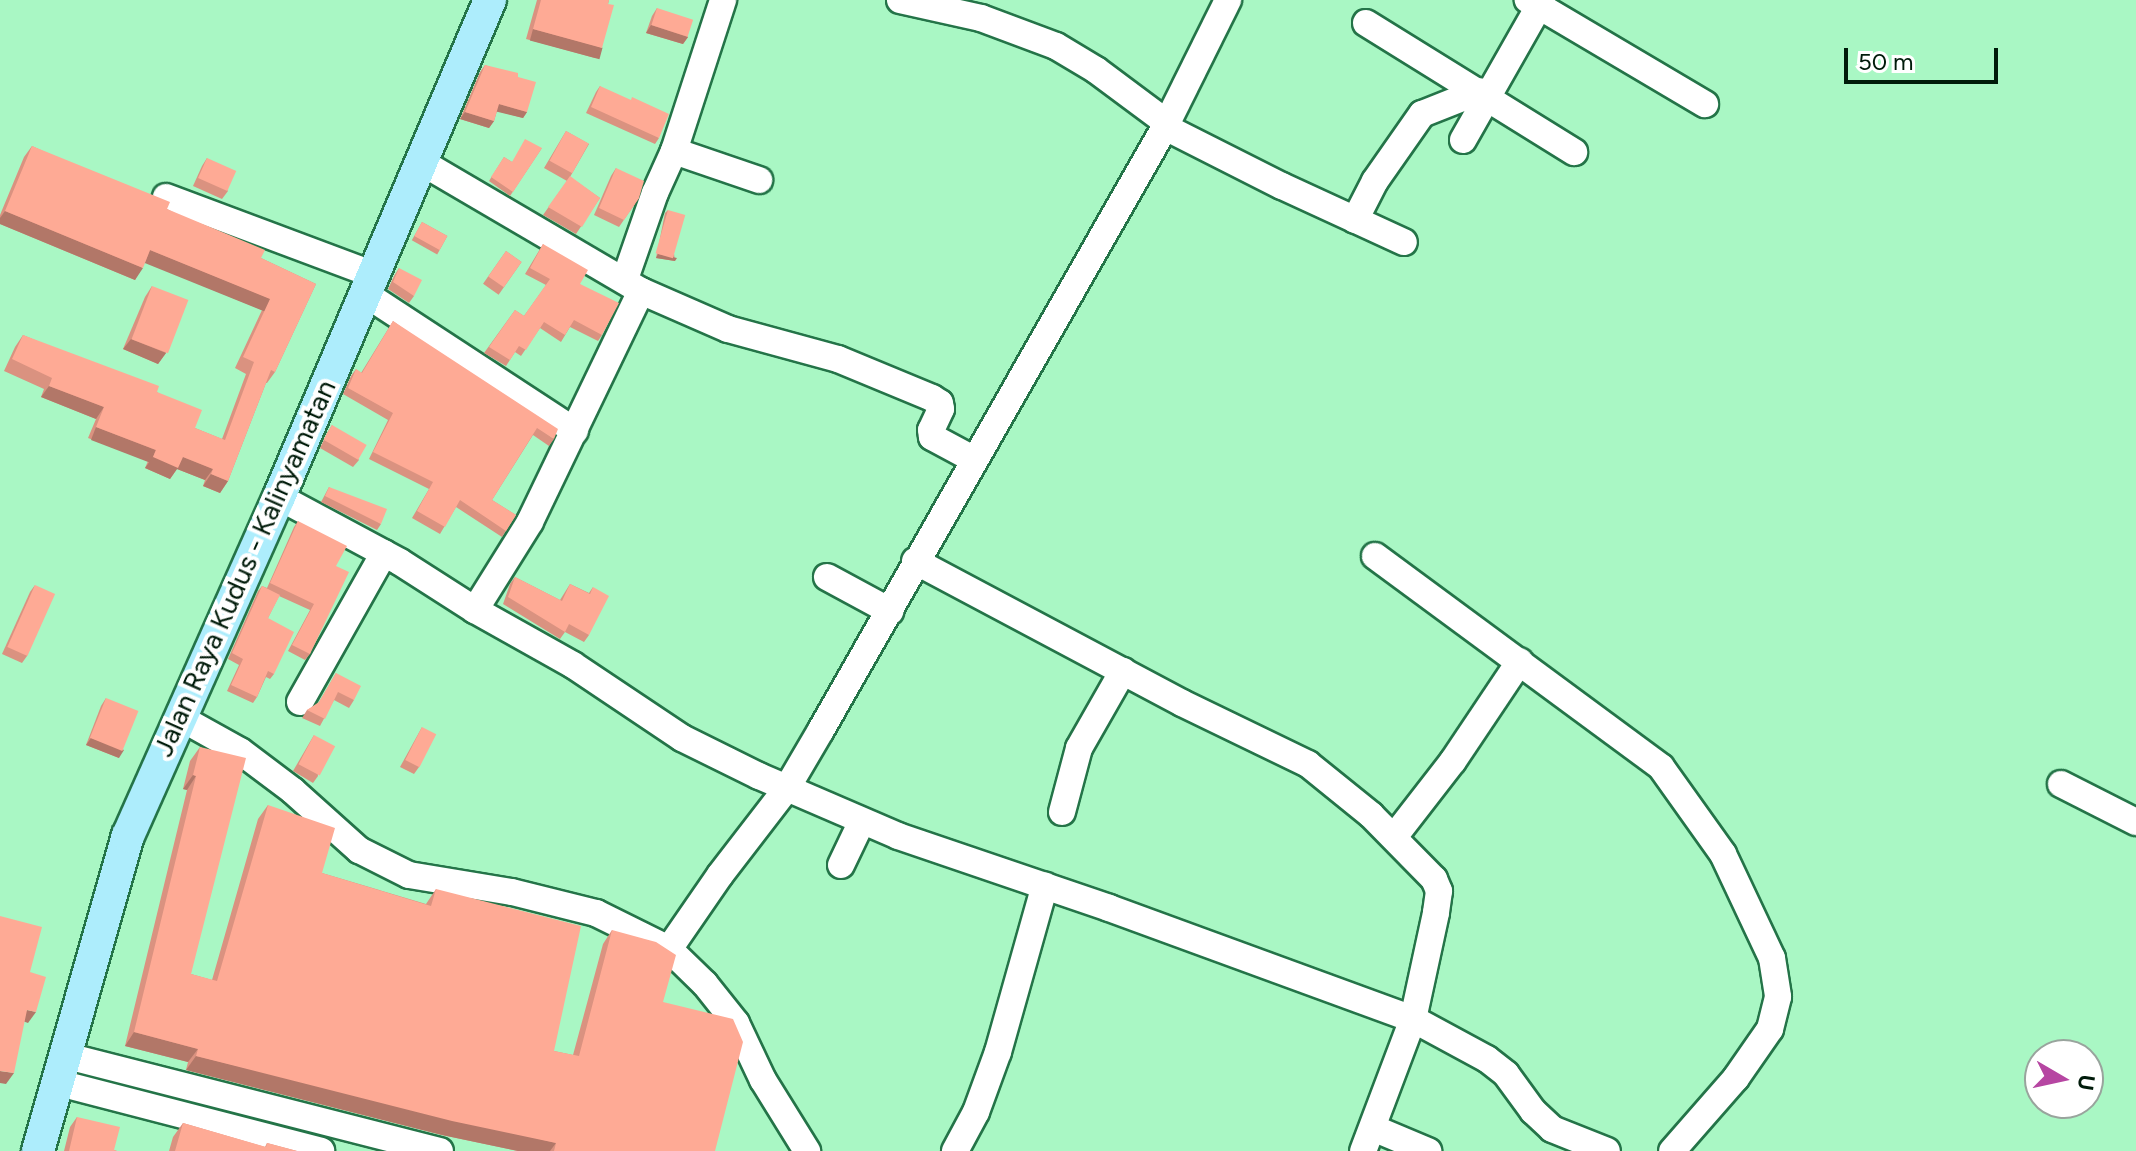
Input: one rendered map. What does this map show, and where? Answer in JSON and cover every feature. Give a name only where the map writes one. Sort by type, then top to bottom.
[{"type":"main road","name":"Jalan Raya Kudus - Kalinyamatan","points":[[38,1151],[114,878],[152,775],[279,497],[490,0]]},
{"type":"street","points":[[475,610],[530,522],[575,431],[633,285],[655,193],[674,151],[723,0]]},
{"type":"street","points":[[900,0],[970,8],[1056,46],[1096,70],[1166,125],[1404,242]]},
{"type":"street","points":[[669,949],[720,875],[787,788],[1166,125],[1228,0]]},
{"type":"street","points":[[1463,140],[1536,2],[1705,104]]},
{"type":"street","points":[[1366,23],[1574,152]]},
{"type":"street","points":[[1355,220],[1375,181],[1414,123],[1435,106],[1485,94]]},
{"type":"street","points":[[674,151],[759,180]]},
{"type":"street","points":[[423,163],[633,285],[728,329],[838,359],[932,398],[940,403],[941,409],[931,430],[932,437],[973,459]]},
{"type":"street","points":[[166,197],[368,283],[575,431]]},
{"type":"street","points":[[279,497],[384,553],[475,610],[573,665],[682,738],[861,823],[1045,885],[1413,1019],[1497,1067],[1552,1129],[1607,1151]]},
{"type":"street","points":[[300,702],[384,553]]},
{"type":"street","points":[[1375,556],[1661,767],[1723,854],[1772,958],[1778,997],[1770,1029],[1736,1078],[1672,1151]]},
{"type":"street","points":[[915,561],[1308,764],[1394,837],[1439,886],[1413,1019],[1368,1139],[1428,1151]]},
{"type":"street","points":[[827,577],[890,611]]},
{"type":"street","points":[[1394,837],[1446,771],[1520,661]]},
{"type":"street","points":[[1062,812],[1079,748],[1123,671]]},
{"type":"street","points":[[179,717],[240,751],[359,850],[409,875],[512,892],[596,913],[669,949],[705,984],[736,1023],[763,1080],[807,1151]]},
{"type":"street","points":[[2061,784],[2136,822]]},
{"type":"street","points":[[841,865],[861,823]]},
{"type":"street","points":[[955,1151],[976,1112],[998,1052],[1045,885]]},
{"type":"street","points":[[59,1068],[348,1139],[440,1151]]},
{"type":"street","points":[[59,1068],[321,1151]]},
{"type":"building","points":[[541,0],[609,0],[608,4],[614,5],[602,48],[533,29]]},
{"type":"building","points":[[657,8],[693,20],[688,37],[651,25]]},
{"type":"building","points":[[485,65],[518,73],[518,77],[536,82],[527,112],[499,104],[494,121],[465,112]]},
{"type":"building","points":[[600,86],[669,114],[659,138],[591,107]]},
{"type":"building","points":[[566,131],[589,144],[572,173],[550,161]]},
{"type":"building","points":[[525,139],[542,148],[513,192],[491,177],[504,157],[512,162]]},
{"type":"building","points":[[32,146],[170,202],[167,209],[265,250],[261,258],[316,284],[275,372],[271,370],[228,481],[211,474],[213,469],[183,457],[178,468],[153,457],[156,450],[96,427],[104,407],[49,386],[52,378],[12,359],[23,335],[159,386],[157,392],[202,410],[195,428],[225,440],[254,362],[243,357],[270,299],[150,250],[143,268],[5,211]]},
{"type":"building","points":[[207,158],[236,171],[227,191],[198,178]]},
{"type":"building","points":[[616,168],[644,181],[639,198],[624,220],[599,208]]},
{"type":"building","points":[[570,176],[600,198],[582,227],[548,207]]},
{"type":"building","points":[[668,210],[685,215],[673,258],[656,253]]},
{"type":"building","points":[[422,222],[447,236],[440,250],[414,236]]},
{"type":"building","points":[[543,244],[588,270],[580,284],[619,303],[602,335],[574,320],[565,335],[544,322],[526,350],[519,346],[510,360],[489,347],[515,310],[524,316],[550,279],[530,268]]},
{"type":"building","points":[[506,251],[522,262],[504,287],[488,276]]},
{"type":"building","points":[[399,268],[422,280],[414,296],[393,282]]},
{"type":"building","points":[[152,286],[188,300],[168,353],[132,339]]},
{"type":"building","points":[[393,321],[558,429],[554,439],[537,428],[492,500],[516,515],[506,531],[460,500],[445,527],[417,511],[433,482],[373,452],[393,413],[348,388],[356,369],[362,373]]},
{"type":"building","points":[[332,425],[367,445],[358,460],[324,440]]},
{"type":"building","points":[[329,487],[387,509],[381,524],[325,496]]},
{"type":"building","points":[[298,521],[347,546],[336,566],[349,572],[310,654],[292,645],[314,604],[270,583]]},
{"type":"building","points":[[515,577],[562,601],[570,584],[590,594],[593,587],[609,596],[589,635],[569,624],[565,632],[508,597]]},
{"type":"building","points":[[35,585],[55,594],[27,656],[7,647]]},
{"type":"building","points":[[262,586],[280,595],[268,618],[294,632],[274,674],[268,671],[257,697],[231,685],[243,659],[232,653]]},
{"type":"building","points":[[336,673],[361,686],[354,700],[338,692],[325,719],[307,710],[319,702]]},
{"type":"building","points":[[106,698],[138,711],[122,751],[90,738]]},
{"type":"building","points":[[422,727],[436,734],[419,767],[405,760]]},
{"type":"building","points":[[314,735],[335,746],[320,775],[299,764]]},
{"type":"building","points":[[200,747],[246,758],[191,974],[217,981],[268,805],[335,828],[322,873],[431,906],[436,889],[581,926],[554,1051],[579,1056],[612,930],[656,942],[676,955],[663,1002],[733,1019],[743,1042],[715,1151],[554,1151],[556,1143],[452,1121],[196,1056],[198,1049],[134,1032],[196,776],[193,775]]},
{"type":"building","points":[[0,916],[42,927],[30,972],[46,977],[36,1012],[27,1010],[14,1073],[0,1071]]},
{"type":"building","points":[[77,1117],[120,1127],[114,1150],[117,1151],[69,1151]]},
{"type":"building","points":[[183,1123],[266,1147],[267,1143],[297,1151],[175,1151]]}]
